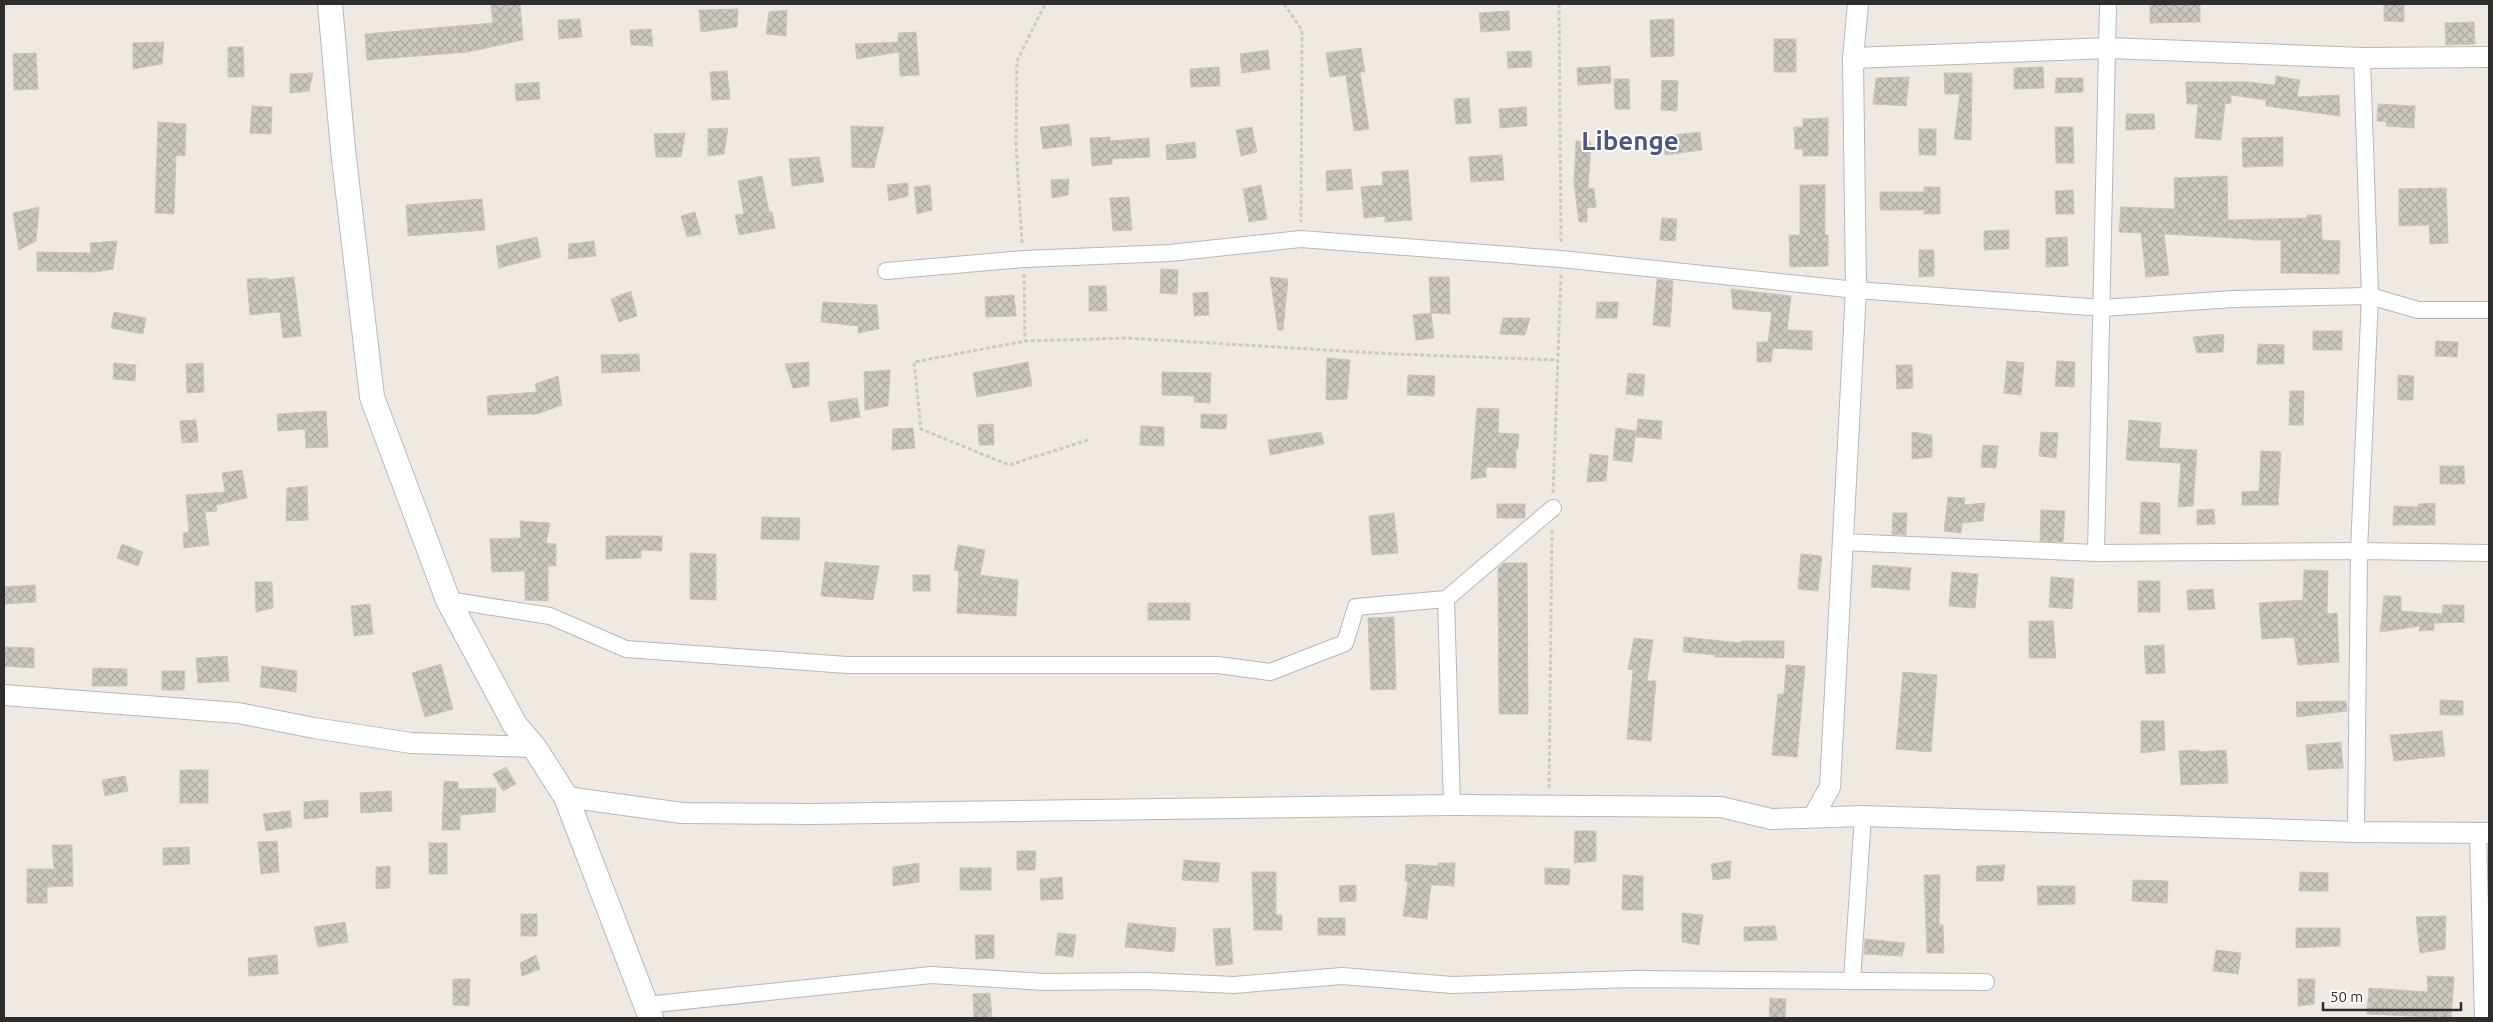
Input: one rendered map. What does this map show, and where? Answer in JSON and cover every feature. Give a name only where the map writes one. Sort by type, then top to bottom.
[{"type":"main road","points":[[330,4],[343,150],[372,397],[448,600],[515,725],[534,747],[566,797],[648,1012]]},
{"type":"street","points":[[1813,817],[1830,787],[1856,290],[1853,58],[1858,4]]},
{"type":"street","points":[[2096,553],[2109,48],[2108,4]]},
{"type":"street","points":[[1853,58],[2109,48],[2362,58],[2489,56]]},
{"type":"street","points":[[2356,832],[2358,551],[2370,296],[2362,58]]},
{"type":"street","points":[[886,271],[1024,259],[1170,253],[1301,239],[1561,259],[1856,290],[2103,308],[2233,299],[2370,296],[2418,310],[2489,310]]},
{"type":"street","points":[[448,600],[550,616],[626,648],[847,665],[1218,665],[1270,672],[1345,643],[1356,606],[1446,599],[1553,508]]},
{"type":"street","points":[[1842,542],[2096,553],[2358,551],[2489,553]]},
{"type":"street","points":[[1446,599],[1452,805]]},
{"type":"street","points":[[4,695],[238,712],[314,728],[411,742],[534,747]]},
{"type":"street","points":[[566,797],[682,814],[811,814],[1452,805],[1721,807],[1771,819],[1863,816],[2356,832],[2484,833],[2483,1018]]},
{"type":"street","points":[[1852,980],[1863,816]]},
{"type":"street","points":[[648,1012],[930,975],[1044,982],[1146,981],[1234,985],[1342,976],[1452,985],[1633,979],[1986,982]]},
{"type":"path","points":[[1025,341],[1024,259],[1016,144],[1017,61],[1045,4]]},
{"type":"path","points":[[1284,4],[1302,30],[1301,239]]},
{"type":"path","points":[[1549,806],[1553,508],[1561,259],[1559,4]]},
{"type":"path","points":[[1088,440],[1009,465],[921,429],[914,362],[1025,341],[1127,338],[1558,360]]},
{"type":"building","points":[[520,4],[523,40],[468,52],[367,60],[365,34],[493,23],[491,5]]},
{"type":"building","points":[[2150,4],[2200,4],[2200,22],[2150,23]]},
{"type":"building","points":[[2384,4],[2404,4],[2404,22],[2384,21]]},
{"type":"building","points":[[738,9],[737,27],[701,32],[699,10]]},
{"type":"building","points":[[787,10],[786,36],[766,34],[769,12]]},
{"type":"building","points":[[1509,11],[1510,30],[1481,32],[1479,13]]},
{"type":"building","points":[[580,19],[582,37],[559,39],[558,20]]},
{"type":"building","points":[[1674,19],[1674,56],[1651,57],[1650,20]]},
{"type":"building","points":[[2474,22],[2475,44],[2446,45],[2445,23]]},
{"type":"building","points":[[651,29],[653,46],[631,45],[630,30]]},
{"type":"building","points":[[916,32],[919,75],[900,76],[899,52],[857,59],[855,44],[898,42],[898,33]]},
{"type":"building","points":[[1774,39],[1796,39],[1796,72],[1774,72]]},
{"type":"building","points":[[164,42],[162,64],[133,69],[133,43]]},
{"type":"building","points":[[228,47],[243,47],[244,77],[228,77]]},
{"type":"building","points":[[1361,48],[1365,72],[1360,72],[1369,129],[1354,131],[1346,75],[1330,77],[1326,53]]},
{"type":"building","points":[[1268,50],[1270,69],[1242,73],[1240,54]]},
{"type":"building","points":[[1531,51],[1532,67],[1508,68],[1507,52]]},
{"type":"building","points":[[36,53],[38,89],[14,90],[13,54]]},
{"type":"building","points":[[1610,66],[1611,83],[1578,85],[1577,68]]},
{"type":"building","points":[[1219,67],[1220,86],[1191,87],[1190,69]]},
{"type":"building","points":[[2043,67],[2044,88],[2014,89],[2014,68]]},
{"type":"building","points":[[727,71],[730,99],[712,100],[710,72]]},
{"type":"building","points":[[313,73],[309,91],[290,93],[290,74]]},
{"type":"building","points":[[1944,73],[1972,73],[1971,140],[1954,139],[1960,94],[1945,94]]},
{"type":"building","points":[[2276,76],[2300,80],[2297,97],[2339,95],[2340,116],[2266,106],[2266,100],[2231,95],[2231,103],[2225,104],[2221,140],[2195,138],[2198,104],[2187,104],[2186,82],[2248,82],[2275,85]]},
{"type":"building","points":[[1909,77],[1906,106],[1873,104],[1876,78]]},
{"type":"building","points":[[2056,78],[2083,78],[2083,92],[2055,93]]},
{"type":"building","points":[[1614,79],[1629,79],[1630,109],[1615,109]]},
{"type":"building","points":[[1662,80],[1678,81],[1677,111],[1661,110]]},
{"type":"building","points":[[539,82],[540,99],[516,101],[515,84]]},
{"type":"building","points":[[1469,98],[1471,123],[1456,124],[1454,99]]},
{"type":"building","points":[[2378,104],[2415,106],[2414,128],[2386,126],[2387,122],[2377,121]]},
{"type":"building","points":[[252,106],[272,107],[271,134],[250,133]]},
{"type":"building","points":[[1526,107],[1527,126],[1500,128],[1499,109]]},
{"type":"building","points":[[2126,114],[2154,114],[2155,129],[2126,130]]},
{"type":"building","points":[[1828,118],[1828,156],[1803,156],[1803,149],[1795,149],[1794,127],[1803,127],[1803,119]]},
{"type":"building","points":[[158,122],[186,124],[185,156],[176,155],[174,214],[155,213]]},
{"type":"building","points":[[1069,124],[1072,145],[1043,149],[1040,127]]},
{"type":"building","points":[[851,126],[884,127],[874,168],[852,167]]},
{"type":"building","points":[[1252,127],[1257,152],[1241,156],[1236,130]]},
{"type":"building","points":[[2055,127],[2073,127],[2074,163],[2056,163]]},
{"type":"building","points":[[728,128],[724,154],[708,156],[708,129]]},
{"type":"building","points":[[1919,129],[1936,129],[1936,155],[1919,155]]},
{"type":"building","points":[[1700,132],[1702,150],[1665,155],[1663,136]]},
{"type":"building","points":[[685,133],[681,157],[656,157],[654,134]]},
{"type":"building","points":[[1110,137],[1110,141],[1149,138],[1150,157],[1112,159],[1112,164],[1092,166],[1090,138]]},
{"type":"building","points":[[2283,137],[2283,166],[2243,167],[2242,138]]},
{"type":"building","points":[[1576,141],[1591,142],[1588,189],[1594,188],[1596,207],[1587,208],[1587,222],[1579,222],[1574,183]]},
{"type":"building","points":[[1195,142],[1196,158],[1167,160],[1166,145]]},
{"type":"building","points":[[1502,155],[1504,180],[1471,182],[1469,157]]},
{"type":"building","points":[[819,157],[824,182],[792,186],[789,159]]},
{"type":"building","points":[[1351,169],[1353,189],[1327,191],[1326,171]]},
{"type":"building","points":[[1408,170],[1412,220],[1385,222],[1385,216],[1364,218],[1361,187],[1383,185],[1382,172]]},
{"type":"building","points":[[762,176],[769,212],[772,212],[775,228],[739,235],[735,215],[744,214],[738,181]]},
{"type":"building","points":[[2227,176],[2228,220],[2307,218],[2307,215],[2321,215],[2322,240],[2340,241],[2339,274],[2281,273],[2281,240],[2251,240],[2164,234],[2169,275],[2146,277],[2141,233],[2119,232],[2121,207],[2175,209],[2174,178]]},
{"type":"building","points":[[1069,179],[1068,195],[1052,198],[1051,180]]},
{"type":"building","points":[[908,183],[908,196],[889,201],[887,185]]},
{"type":"building","points":[[930,185],[932,210],[917,214],[914,187]]},
{"type":"building","points":[[1261,185],[1267,219],[1249,222],[1243,189]]},
{"type":"building","points":[[1800,185],[1825,185],[1825,235],[1828,235],[1828,266],[1790,267],[1789,235],[1800,235]]},
{"type":"building","points":[[1924,187],[1940,187],[1940,214],[1924,214],[1924,210],[1880,210],[1880,192],[1924,192]]},
{"type":"building","points":[[2446,188],[2448,243],[2430,244],[2429,225],[2399,226],[2399,189]]},
{"type":"building","points":[[2073,190],[2074,214],[2056,214],[2055,191]]},
{"type":"building","points":[[1129,197],[1132,230],[1113,231],[1110,198]]},
{"type":"building","points":[[482,199],[485,230],[408,236],[406,205]]},
{"type":"building","points":[[39,207],[36,241],[19,250],[13,213]]},
{"type":"building","points":[[695,212],[701,234],[687,237],[681,216]]},
{"type":"building","points":[[1662,218],[1677,219],[1675,241],[1660,240]]},
{"type":"building","points":[[2009,230],[2009,249],[1984,250],[1984,231]]},
{"type":"building","points":[[537,237],[541,257],[499,268],[496,246]]},
{"type":"building","points":[[2067,237],[2068,266],[2046,267],[2046,238]]},
{"type":"building","points":[[117,241],[113,269],[95,272],[37,271],[37,252],[91,253],[90,243]]},
{"type":"building","points":[[594,241],[596,256],[568,259],[569,244]]},
{"type":"building","points":[[1919,250],[1934,250],[1934,276],[1919,277]]},
{"type":"building","points":[[1161,269],[1178,270],[1177,294],[1160,293]]},
{"type":"building","points":[[294,277],[301,336],[283,338],[280,312],[250,315],[247,279],[267,278],[267,280]]},
{"type":"building","points":[[1270,277],[1288,279],[1283,330],[1278,330]]},
{"type":"building","points":[[1429,277],[1449,277],[1450,314],[1431,313]]},
{"type":"building","points":[[1657,279],[1673,281],[1670,327],[1653,325]]},
{"type":"building","points":[[1089,286],[1106,286],[1107,311],[1089,311]]},
{"type":"building","points":[[1731,289],[1791,296],[1787,330],[1812,331],[1812,350],[1773,348],[1771,362],[1757,362],[1757,342],[1768,342],[1772,312],[1733,309]]},
{"type":"building","points":[[631,291],[637,316],[619,322],[611,299]]},
{"type":"building","points":[[1208,292],[1209,315],[1194,316],[1193,293]]},
{"type":"building","points":[[1014,295],[1016,316],[986,317],[985,297]]},
{"type":"building","points":[[823,302],[877,305],[879,329],[858,333],[858,326],[821,322]]},
{"type":"building","points":[[1597,302],[1618,302],[1617,318],[1596,318]]},
{"type":"building","points":[[114,312],[146,318],[143,334],[111,328]]},
{"type":"building","points":[[1431,313],[1434,338],[1416,340],[1413,315]]},
{"type":"building","points":[[1503,318],[1530,318],[1525,335],[1500,334]]},
{"type":"building","points":[[2313,331],[2342,331],[2342,350],[2313,350]]},
{"type":"building","points":[[2224,334],[2223,352],[2197,353],[2193,337]]},
{"type":"building","points":[[2436,341],[2458,342],[2457,357],[2435,356]]},
{"type":"building","points":[[2258,344],[2284,345],[2284,364],[2257,364]]},
{"type":"building","points":[[639,354],[640,371],[602,373],[601,355]]},
{"type":"building","points":[[1327,358],[1350,360],[1347,399],[1326,400]]},
{"type":"building","points":[[2007,361],[2024,363],[2021,395],[2004,393]]},
{"type":"building","points":[[2057,361],[2075,362],[2074,387],[2055,386]]},
{"type":"building","points":[[809,362],[809,386],[793,388],[785,364]]},
{"type":"building","points":[[1028,362],[1032,386],[977,397],[973,373]]},
{"type":"building","points":[[114,363],[136,365],[135,381],[113,379]]},
{"type":"building","points":[[203,363],[204,392],[187,393],[186,364]]},
{"type":"building","points":[[1896,365],[1912,365],[1913,388],[1897,389]]},
{"type":"building","points":[[890,370],[888,406],[865,410],[864,372]]},
{"type":"building","points":[[1162,372],[1211,373],[1210,403],[1194,402],[1194,396],[1162,395]]},
{"type":"building","points":[[1628,373],[1645,375],[1643,396],[1626,394]]},
{"type":"building","points":[[1408,375],[1435,376],[1434,396],[1407,395]]},
{"type":"building","points":[[2398,375],[2414,376],[2413,400],[2398,400]]},
{"type":"building","points":[[558,376],[562,405],[537,414],[488,415],[487,396],[537,392],[535,384]]},
{"type":"building","points":[[2290,391],[2304,391],[2303,425],[2289,425]]},
{"type":"building","points":[[857,398],[860,417],[831,422],[828,402]]},
{"type":"building","points":[[1477,408],[1499,409],[1498,433],[1519,434],[1518,449],[1516,449],[1516,468],[1486,467],[1486,477],[1471,479]]},
{"type":"building","points":[[326,411],[328,447],[306,448],[305,429],[278,431],[277,414]]},
{"type":"building","points":[[1201,414],[1227,415],[1226,429],[1201,428]]},
{"type":"building","points":[[1638,419],[1662,421],[1661,439],[1636,437]]},
{"type":"building","points":[[196,420],[198,442],[182,443],[180,421]]},
{"type":"building","points":[[2129,420],[2161,423],[2159,448],[2197,450],[2193,506],[2178,507],[2181,463],[2126,460]]},
{"type":"building","points":[[993,424],[994,445],[979,445],[978,425]]},
{"type":"building","points":[[1141,426],[1164,427],[1164,446],[1140,445]]},
{"type":"building","points":[[913,428],[915,448],[892,450],[893,429]]},
{"type":"building","points":[[1616,428],[1636,431],[1632,462],[1613,460]]},
{"type":"building","points":[[1321,432],[1324,444],[1270,455],[1268,440]]},
{"type":"building","points":[[1912,432],[1932,435],[1932,457],[1912,459]]},
{"type":"building","points":[[2041,432],[2058,433],[2056,458],[2039,456]]},
{"type":"building","points":[[1983,445],[1998,446],[1996,468],[1981,467]]},
{"type":"building","points":[[2261,451],[2281,452],[2278,505],[2242,505],[2242,492],[2259,491]]},
{"type":"building","points":[[1590,454],[1608,456],[1606,481],[1587,482]]},
{"type":"building","points":[[2440,466],[2464,466],[2465,484],[2440,484]]},
{"type":"building","points":[[242,470],[247,498],[216,505],[217,511],[205,512],[209,545],[184,548],[183,533],[189,532],[186,495],[225,492],[222,473]]},
{"type":"building","points":[[307,486],[308,520],[286,521],[287,488]]},
{"type":"building","points":[[1948,497],[1965,498],[1964,505],[1985,503],[1983,521],[1962,523],[1961,533],[1944,531]]},
{"type":"building","points":[[2141,502],[2160,503],[2160,534],[2140,534]]},
{"type":"building","points":[[2435,503],[2435,525],[2393,525],[2394,506],[2418,507],[2418,504]]},
{"type":"building","points":[[1497,504],[1525,504],[1525,518],[1497,518]]},
{"type":"building","points":[[2214,509],[2215,524],[2197,525],[2197,510]]},
{"type":"building","points":[[2041,510],[2065,511],[2063,542],[2040,541]]},
{"type":"building","points":[[1394,513],[1398,553],[1372,555],[1369,516]]},
{"type":"building","points":[[1893,513],[1907,513],[1906,535],[1892,534]]},
{"type":"building","points":[[762,517],[800,518],[799,540],[761,539]]},
{"type":"building","points":[[520,521],[550,523],[546,543],[556,544],[556,566],[548,566],[548,601],[525,600],[525,571],[492,572],[490,539],[521,538]]},
{"type":"building","points":[[606,536],[662,536],[662,551],[641,550],[641,558],[606,559]]},
{"type":"building","points":[[122,544],[143,552],[138,566],[117,558]]},
{"type":"building","points":[[958,545],[985,550],[980,575],[1018,580],[1016,616],[957,613],[959,571],[954,570]]},
{"type":"building","points":[[690,553],[716,554],[716,600],[690,599]]},
{"type":"building","points":[[1801,554],[1822,556],[1818,591],[1798,589]]},
{"type":"building","points":[[825,562],[879,566],[873,600],[821,596]]},
{"type":"building","points":[[1504,563],[1527,563],[1528,714],[1499,714],[1498,568]]},
{"type":"building","points":[[1873,565],[1911,568],[1909,590],[1871,587]]},
{"type":"building","points":[[2304,570],[2328,571],[2327,614],[2337,613],[2339,662],[2298,665],[2294,637],[2262,639],[2259,603],[2303,600]]},
{"type":"building","points":[[1952,572],[1978,574],[1975,608],[1949,606]]},
{"type":"building","points":[[913,575],[930,575],[930,591],[913,591]]},
{"type":"building","points":[[2051,577],[2074,579],[2072,609],[2049,607]]},
{"type":"building","points":[[2138,581],[2160,581],[2160,612],[2138,612]]},
{"type":"building","points":[[255,582],[272,582],[273,608],[256,612]]},
{"type":"building","points":[[35,585],[36,602],[4,604],[4,587]]},
{"type":"building","points":[[2213,589],[2215,609],[2188,610],[2187,590]]},
{"type":"building","points":[[2384,596],[2401,596],[2401,611],[2442,614],[2443,605],[2464,605],[2464,622],[2434,623],[2434,630],[2419,631],[2420,626],[2380,632]]},
{"type":"building","points":[[1148,603],[1190,603],[1190,620],[1148,620]]},
{"type":"building","points":[[370,604],[373,634],[354,636],[351,606]]},
{"type":"building","points":[[1394,617],[1396,689],[1371,690],[1368,618]]},
{"type":"building","points":[[2029,621],[2053,621],[2056,658],[2029,658]]},
{"type":"building","points":[[1684,637],[1741,643],[1741,641],[1784,641],[1784,658],[1715,657],[1716,655],[1683,652]]},
{"type":"building","points":[[1634,638],[1653,640],[1647,681],[1656,681],[1651,741],[1627,739],[1633,670],[1628,669]]},
{"type":"building","points":[[2164,645],[2165,673],[2146,674],[2144,646]]},
{"type":"building","points":[[4,647],[34,648],[34,668],[4,666]]},
{"type":"building","points":[[227,656],[229,681],[198,683],[196,658]]},
{"type":"building","points":[[441,664],[453,709],[425,717],[412,673]]},
{"type":"building","points":[[1786,665],[1805,666],[1797,757],[1772,755],[1778,694],[1784,694]]},
{"type":"building","points":[[262,666],[297,671],[296,692],[260,687]]},
{"type":"building","points":[[93,668],[127,669],[127,686],[92,686]]},
{"type":"building","points":[[162,671],[185,671],[184,690],[162,690]]},
{"type":"building","points":[[1903,672],[1937,675],[1931,752],[1896,749]]},
{"type":"building","points":[[2440,700],[2463,701],[2463,715],[2440,715]]},
{"type":"building","points":[[2346,701],[2347,711],[2297,717],[2296,702]]},
{"type":"building","points":[[2141,721],[2164,721],[2165,750],[2141,753]]},
{"type":"building","points":[[2442,731],[2445,756],[2394,761],[2390,735]]},
{"type":"building","points":[[2341,742],[2343,768],[2308,770],[2306,745]]},
{"type":"building","points":[[2199,750],[2200,752],[2226,750],[2228,783],[2181,785],[2179,751]]},
{"type":"building","points":[[506,767],[516,784],[503,791],[493,774]]},
{"type":"building","points":[[180,770],[208,770],[208,803],[180,803]]},
{"type":"building","points":[[125,776],[128,791],[105,796],[102,780]]},
{"type":"building","points":[[444,781],[458,782],[458,789],[496,788],[495,812],[460,815],[460,830],[442,830]]},
{"type":"building","points":[[391,791],[392,811],[361,813],[360,793]]},
{"type":"building","points":[[328,800],[328,817],[304,819],[304,802]]},
{"type":"building","points":[[290,811],[292,827],[266,831],[263,814]]},
{"type":"building","points":[[1575,831],[1596,831],[1596,861],[1574,863]]},
{"type":"building","points":[[277,841],[279,872],[261,874],[258,842]]},
{"type":"building","points":[[429,843],[447,843],[447,874],[429,874]]},
{"type":"building","points":[[52,845],[72,845],[73,886],[47,887],[47,903],[27,903],[27,869],[54,869]]},
{"type":"building","points":[[189,847],[190,864],[163,865],[163,848]]},
{"type":"building","points":[[1017,851],[1036,851],[1035,870],[1017,870]]},
{"type":"building","points":[[1184,860],[1220,863],[1218,882],[1182,880]]},
{"type":"building","points":[[1731,861],[1730,878],[1713,880],[1711,864]]},
{"type":"building","points":[[919,863],[919,882],[893,886],[893,867]]},
{"type":"building","points":[[1438,863],[1455,863],[1454,886],[1431,885],[1427,919],[1403,916],[1408,882],[1405,881],[1406,864],[1438,866]]},
{"type":"building","points":[[2005,865],[2003,881],[1976,881],[1977,866]]},
{"type":"building","points":[[390,866],[390,888],[376,889],[376,867]]},
{"type":"building","points":[[960,868],[991,868],[991,890],[960,890]]},
{"type":"building","points":[[1545,868],[1570,869],[1569,885],[1545,884]]},
{"type":"building","points":[[1252,872],[1276,872],[1276,915],[1282,915],[1282,930],[1254,930]]},
{"type":"building","points":[[2300,872],[2328,873],[2328,891],[2299,891]]},
{"type":"building","points":[[1623,875],[1643,876],[1643,910],[1622,910]]},
{"type":"building","points":[[1924,875],[1940,875],[1939,925],[1943,925],[1944,953],[1927,953]]},
{"type":"building","points":[[1062,877],[1063,899],[1041,900],[1040,879]]},
{"type":"building","points":[[2133,880],[2168,881],[2167,903],[2132,901]]},
{"type":"building","points":[[1356,885],[1356,901],[1340,902],[1339,886]]},
{"type":"building","points":[[2037,886],[2075,886],[2075,904],[2038,905]]},
{"type":"building","points":[[1682,913],[1703,915],[1699,945],[1682,942]]},
{"type":"building","points":[[521,914],[537,914],[537,936],[521,936]]},
{"type":"building","points":[[2446,916],[2445,949],[2420,953],[2416,917]]},
{"type":"building","points":[[1318,918],[1345,918],[1345,935],[1318,935]]},
{"type":"building","points":[[345,922],[348,942],[318,947],[314,927]]},
{"type":"building","points":[[1128,923],[1176,928],[1174,952],[1125,947]]},
{"type":"building","points":[[1775,926],[1777,940],[1744,941],[1744,927]]},
{"type":"building","points":[[1230,928],[1233,964],[1216,966],[1213,929]]},
{"type":"building","points":[[2296,928],[2340,928],[2340,946],[2296,948]]},
{"type":"building","points":[[1058,933],[1076,935],[1073,957],[1055,955]]},
{"type":"building","points":[[975,935],[994,935],[994,958],[976,959]]},
{"type":"building","points":[[1865,939],[1905,943],[1902,956],[1864,954]]},
{"type":"building","points":[[2216,950],[2241,953],[2238,974],[2213,971]]},
{"type":"building","points":[[277,955],[278,974],[249,976],[248,958]]},
{"type":"building","points":[[536,955],[540,969],[522,976],[520,963]]},
{"type":"building","points":[[2427,976],[2454,977],[2451,1018],[2367,1014],[2369,988],[2428,992]]},
{"type":"building","points":[[453,979],[470,979],[469,1006],[453,1005]]},
{"type":"building","points":[[2298,979],[2315,979],[2314,1004],[2298,1006]]},
{"type":"building","points":[[990,993],[992,1018],[974,1018],[973,994]]},
{"type":"building","points":[[1770,998],[1786,999],[1785,1018],[1769,1018]]},
{"type":"district","name":"Libenge","points":[[1630,140]]}]
